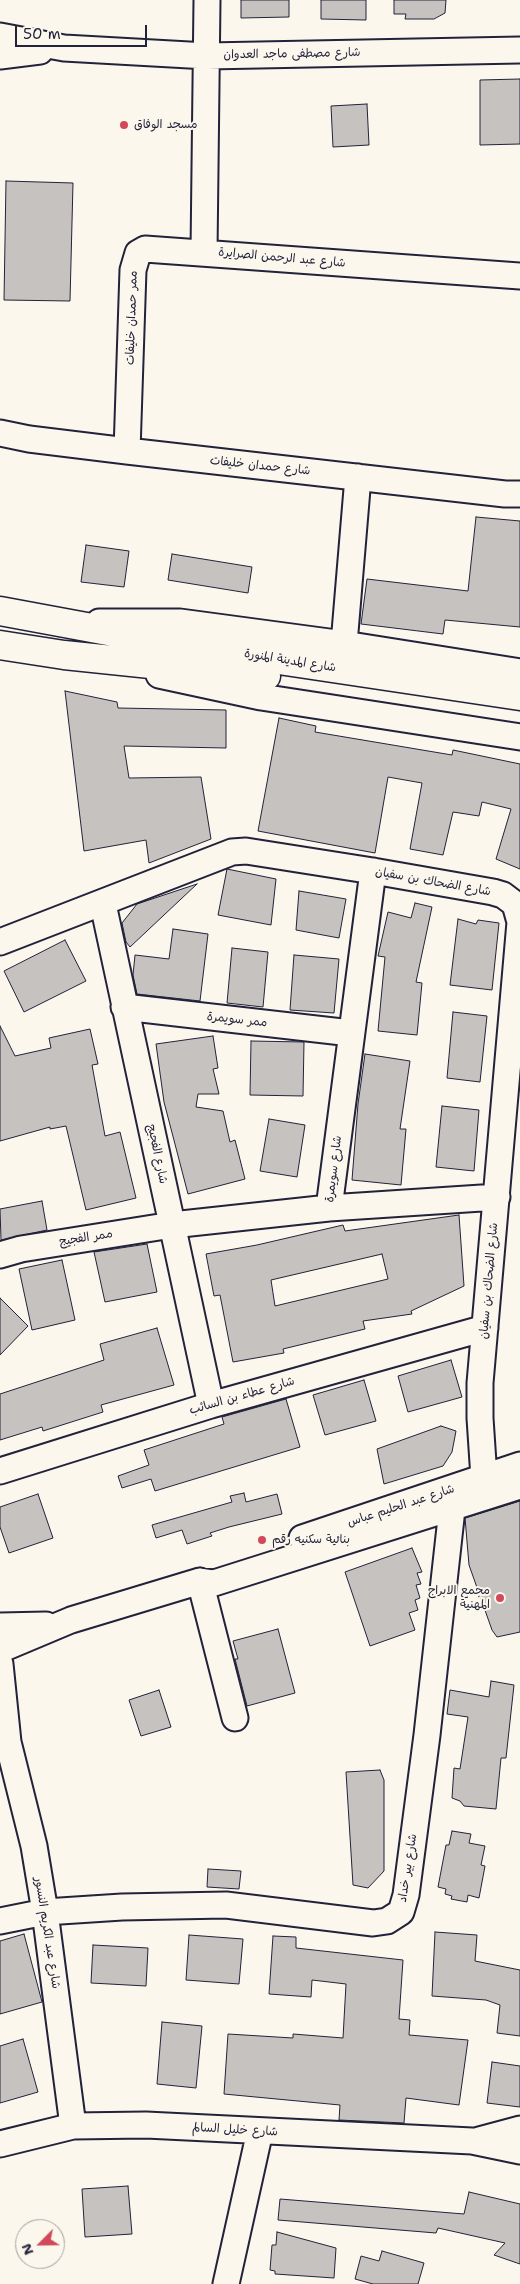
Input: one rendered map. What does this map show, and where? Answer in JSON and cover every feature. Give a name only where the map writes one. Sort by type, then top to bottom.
[{"type":"main road","name":"شارع المدينة المنورة","points":[[2,608],[60,622],[204,648],[520,696]]},
{"type":"main road","name":"شارع المدينة المنورة","points":[[0,645],[64,654],[266,676],[520,714]]},
{"type":"street","name":"شارع عبد الرحمن الصرايرة","points":[[207,0],[204,252],[520,276]]},
{"type":"street","name":"شارع مصطفى ماجد العدوان","points":[[0,36],[64,48],[206,56],[520,50]]},
{"type":"street","name":"شارع مصطفى ماجد العدوان","points":[[0,56],[64,48]]},
{"type":"street","name":"ممر حمدان خليفات","points":[[127,451],[135,260],[138,252],[146,249],[204,252]]},
{"type":"street","name":"شارع حمدان خليفات","points":[[0,433],[29,439],[127,451],[505,494],[520,494]]},
{"type":"street","points":[[344,644],[358,477]]},
{"type":"street","name":"شارع المدينة المنورة","points":[[60,622],[180,622],[344,644],[520,672]]},
{"type":"street","name":"شارع المدينة المنورة","points":[[64,654],[261,697],[520,737]]},
{"type":"street","name":"شارع الضحاك بن سفيان","points":[[0,942],[103,904],[232,852],[246,851],[493,892],[503,895],[515,904],[520,922],[485,1328],[480,1418],[484,1478]]},
{"type":"street","name":"شارع سويمرة","points":[[172,1225],[329,1208],[374,871]]},
{"type":"street","name":"شارع الفجيج","points":[[103,904],[211,1404]]},
{"type":"street","name":"ممر سويمرة","points":[[124,1007],[351,1033]]},
{"type":"street","points":[[329,1208],[497,1197]]},
{"type":"street","name":"ممر الفجيج","points":[[0,1255],[21,1249],[172,1225]]},
{"type":"street","name":"شارع عطاء بن السائب","points":[[0,1470],[211,1404],[485,1328]]},
{"type":"street","name":"شارع عبد الحليم عباس","points":[[200,1581],[208,1570],[520,1465]]},
{"type":"street","name":"شارع عبد الحليم عباس","points":[[0,1645],[59,1624],[200,1581],[214,1583],[520,1486]]},
{"type":"street","name":"شارع بير خداد","points":[[0,1921],[45,1912],[122,1907],[226,1905],[373,1923],[387,1921],[401,1912],[406,1894],[427,1735],[452,1509]]},
{"type":"street","points":[[200,1581],[235,1718]]},
{"type":"street","name":"شارع عبد الكريم النسور","points":[[0,1645],[4,1732],[34,1846],[45,1912],[73,2126]]},
{"type":"street","name":"شارع خليل السالم","points":[[0,2144],[73,2126],[146,2125],[472,2141],[520,2151]]},
{"type":"street","name":"شارع خليل السالم","points":[[472,2141],[520,2129]]},
{"type":"street","points":[[226,2284],[260,2131]]},
{"type":"building","points":[[241,0],[289,0],[289,17],[241,18]]},
{"type":"building","points":[[321,0],[366,0],[366,20],[321,19]]},
{"type":"building","points":[[394,0],[446,0],[445,13],[434,19],[405,19],[406,14],[394,14]]},
{"type":"building","points":[[520,79],[520,144],[480,145],[480,80]]},
{"type":"building","points":[[367,104],[369,145],[333,147],[331,106]]},
{"type":"building","points":[[6,181],[73,183],[70,301],[4,300]]},
{"type":"building","points":[[476,517],[520,521],[520,627],[445,620],[443,634],[361,624],[367,579],[468,591]]},
{"type":"building","points":[[86,545],[129,551],[124,587],[81,582]]},
{"type":"building","points":[[172,554],[252,567],[248,593],[168,580]]},
{"type":"building","points":[[65,691],[117,702],[118,708],[226,710],[226,748],[124,746],[129,778],[201,777],[211,839],[149,863],[146,840],[84,851]]},
{"type":"building","points":[[279,718],[316,726],[315,732],[452,755],[453,750],[520,764],[520,869],[496,859],[511,809],[482,802],[479,816],[453,812],[443,855],[410,849],[422,783],[388,777],[375,853],[258,831]]},
{"type":"building","points":[[227,869],[276,879],[271,925],[218,915]]},
{"type":"building","points":[[197,884],[130,947],[126,942],[122,923],[137,904]]},
{"type":"building","points":[[299,891],[346,899],[339,938],[296,930]]},
{"type":"building","points":[[415,903],[432,907],[416,982],[422,983],[417,1035],[378,1031],[385,957],[378,956],[388,912],[411,918]]},
{"type":"building","points":[[458,919],[476,924],[478,920],[499,923],[492,990],[450,985]]},
{"type":"building","points":[[173,929],[208,934],[200,1001],[137,994],[133,975],[135,955],[169,959]]},
{"type":"building","points":[[65,940],[86,981],[24,1012],[4,971]]},
{"type":"building","points":[[232,948],[268,952],[263,1007],[227,1003]]},
{"type":"building","points":[[294,955],[339,959],[334,1013],[290,1010]]},
{"type":"building","points":[[453,1012],[487,1016],[480,1082],[447,1078]]},
{"type":"building","points":[[0,1026],[15,1056],[51,1048],[49,1038],[90,1029],[98,1064],[92,1065],[105,1136],[120,1132],[136,1198],[86,1210],[66,1126],[50,1129],[50,1127],[0,1141]]},
{"type":"building","points":[[213,1036],[218,1068],[213,1069],[219,1094],[198,1094],[196,1107],[223,1111],[230,1142],[235,1140],[245,1179],[188,1194],[164,1102],[156,1044]]},
{"type":"building","points":[[251,1041],[304,1042],[303,1096],[250,1095]]},
{"type":"building","points":[[365,1054],[410,1061],[400,1129],[406,1129],[401,1185],[352,1180],[358,1104]]},
{"type":"building","points":[[442,1106],[479,1110],[474,1171],[436,1167]]},
{"type":"building","points":[[269,1119],[305,1125],[297,1177],[260,1171]]},
{"type":"building","points":[[42,1201],[47,1230],[1,1240],[0,1209]]},
{"type":"building","points":[[459,1215],[464,1286],[411,1311],[412,1314],[363,1321],[365,1329],[283,1349],[284,1353],[233,1362],[220,1295],[214,1296],[206,1254],[257,1245],[343,1225],[345,1231]],"holes":[[[382,1254],[388,1279],[275,1306],[271,1280]]]},
{"type":"building","points":[[147,1244],[157,1292],[105,1302],[94,1252]]},
{"type":"building","points":[[62,1260],[75,1320],[32,1330],[19,1269]]},
{"type":"building","points":[[0,1298],[28,1326],[0,1355]]},
{"type":"building","points":[[157,1328],[174,1385],[101,1405],[103,1412],[43,1431],[42,1427],[0,1440],[0,1394],[104,1360],[100,1344]]},
{"type":"building","points":[[451,1360],[462,1397],[408,1412],[398,1376]]},
{"type":"building","points":[[364,1380],[376,1421],[325,1435],[313,1395]]},
{"type":"building","points":[[286,1399],[300,1447],[155,1491],[151,1479],[122,1488],[118,1476],[149,1465],[144,1450],[224,1424],[222,1417]]},
{"type":"building","points":[[441,1426],[456,1431],[452,1452],[443,1466],[384,1484],[377,1449]]},
{"type":"building","points":[[244,1493],[246,1502],[277,1494],[282,1514],[210,1533],[212,1536],[187,1544],[182,1530],[156,1538],[152,1525],[232,1502],[230,1496]]},
{"type":"building","points":[[38,1494],[53,1538],[9,1553],[0,1527],[0,1507]]},
{"type":"building","name":"مجمع الابراج المهنية","points":[[520,1501],[520,1632],[497,1637],[492,1630],[469,1565],[465,1518]]},
{"type":"building","points":[[412,1548],[422,1572],[417,1573],[421,1584],[416,1585],[420,1598],[415,1600],[418,1610],[409,1613],[415,1630],[370,1646],[345,1572]]},
{"type":"building","points":[[278,1629],[295,1693],[247,1706],[235,1659],[238,1659],[233,1641]]},
{"type":"building","points":[[491,1681],[514,1685],[506,1758],[501,1758],[496,1809],[464,1806],[460,1801],[452,1798],[454,1768],[460,1769],[468,1717],[447,1714],[450,1690],[489,1697]]},
{"type":"building","points":[[159,1690],[171,1727],[141,1736],[129,1700]]},
{"type":"building","points":[[380,1770],[384,1780],[384,1871],[368,1888],[353,1885],[346,1772]]},
{"type":"building","points":[[452,1831],[471,1834],[469,1843],[485,1846],[481,1865],[485,1866],[479,1898],[468,1895],[467,1902],[451,1899],[452,1896],[445,1894],[446,1889],[438,1887],[446,1845],[449,1845]]},
{"type":"building","points":[[208,1869],[241,1871],[239,1889],[207,1887]]},
{"type":"building","points":[[435,1932],[477,1935],[475,1961],[520,1970],[520,2036],[497,2033],[500,2005],[486,2000],[432,1996]]},
{"type":"building","points":[[24,1934],[42,2002],[0,2014],[0,1941]]},
{"type":"building","points":[[189,1935],[243,1939],[239,1984],[186,1980]]},
{"type":"building","points":[[273,1936],[296,1937],[296,1948],[403,1960],[399,2019],[410,2020],[409,2035],[468,2040],[459,2105],[406,2098],[404,2123],[339,2120],[340,2105],[224,2094],[228,2034],[293,2038],[293,2034],[343,2038],[346,1984],[312,1980],[311,1997],[269,1994]]},
{"type":"building","points":[[93,1945],[148,1948],[146,1986],[91,1983]]},
{"type":"building","points":[[162,2022],[202,2026],[196,2088],[157,2084]]},
{"type":"building","points":[[23,2039],[38,2092],[0,2103],[0,2046]]},
{"type":"building","points":[[492,2062],[520,2066],[520,2107],[487,2103]]},
{"type":"building","points":[[128,2186],[132,2234],[85,2237],[82,2189]]},
{"type":"building","points":[[469,2192],[520,2204],[520,2264],[494,2255],[505,2243],[438,2228],[436,2233],[278,2220],[280,2199],[464,2214]]},
{"type":"building","points":[[277,2232],[336,2248],[334,2278],[275,2274],[275,2271],[270,2270],[272,2245],[276,2245]]},
{"type":"building","points":[[382,2251],[424,2263],[418,2284],[373,2284],[355,2279],[361,2256],[379,2261]]},
{"type":"place","name":"مسجد الوفاق","points":[[124,125]]},
{"type":"place","name":"بنائية سكنيه رقم","points":[[262,1540]]},
{"type":"place","name":"مجمع الابراج المهنية","points":[[500,1598]]}]
